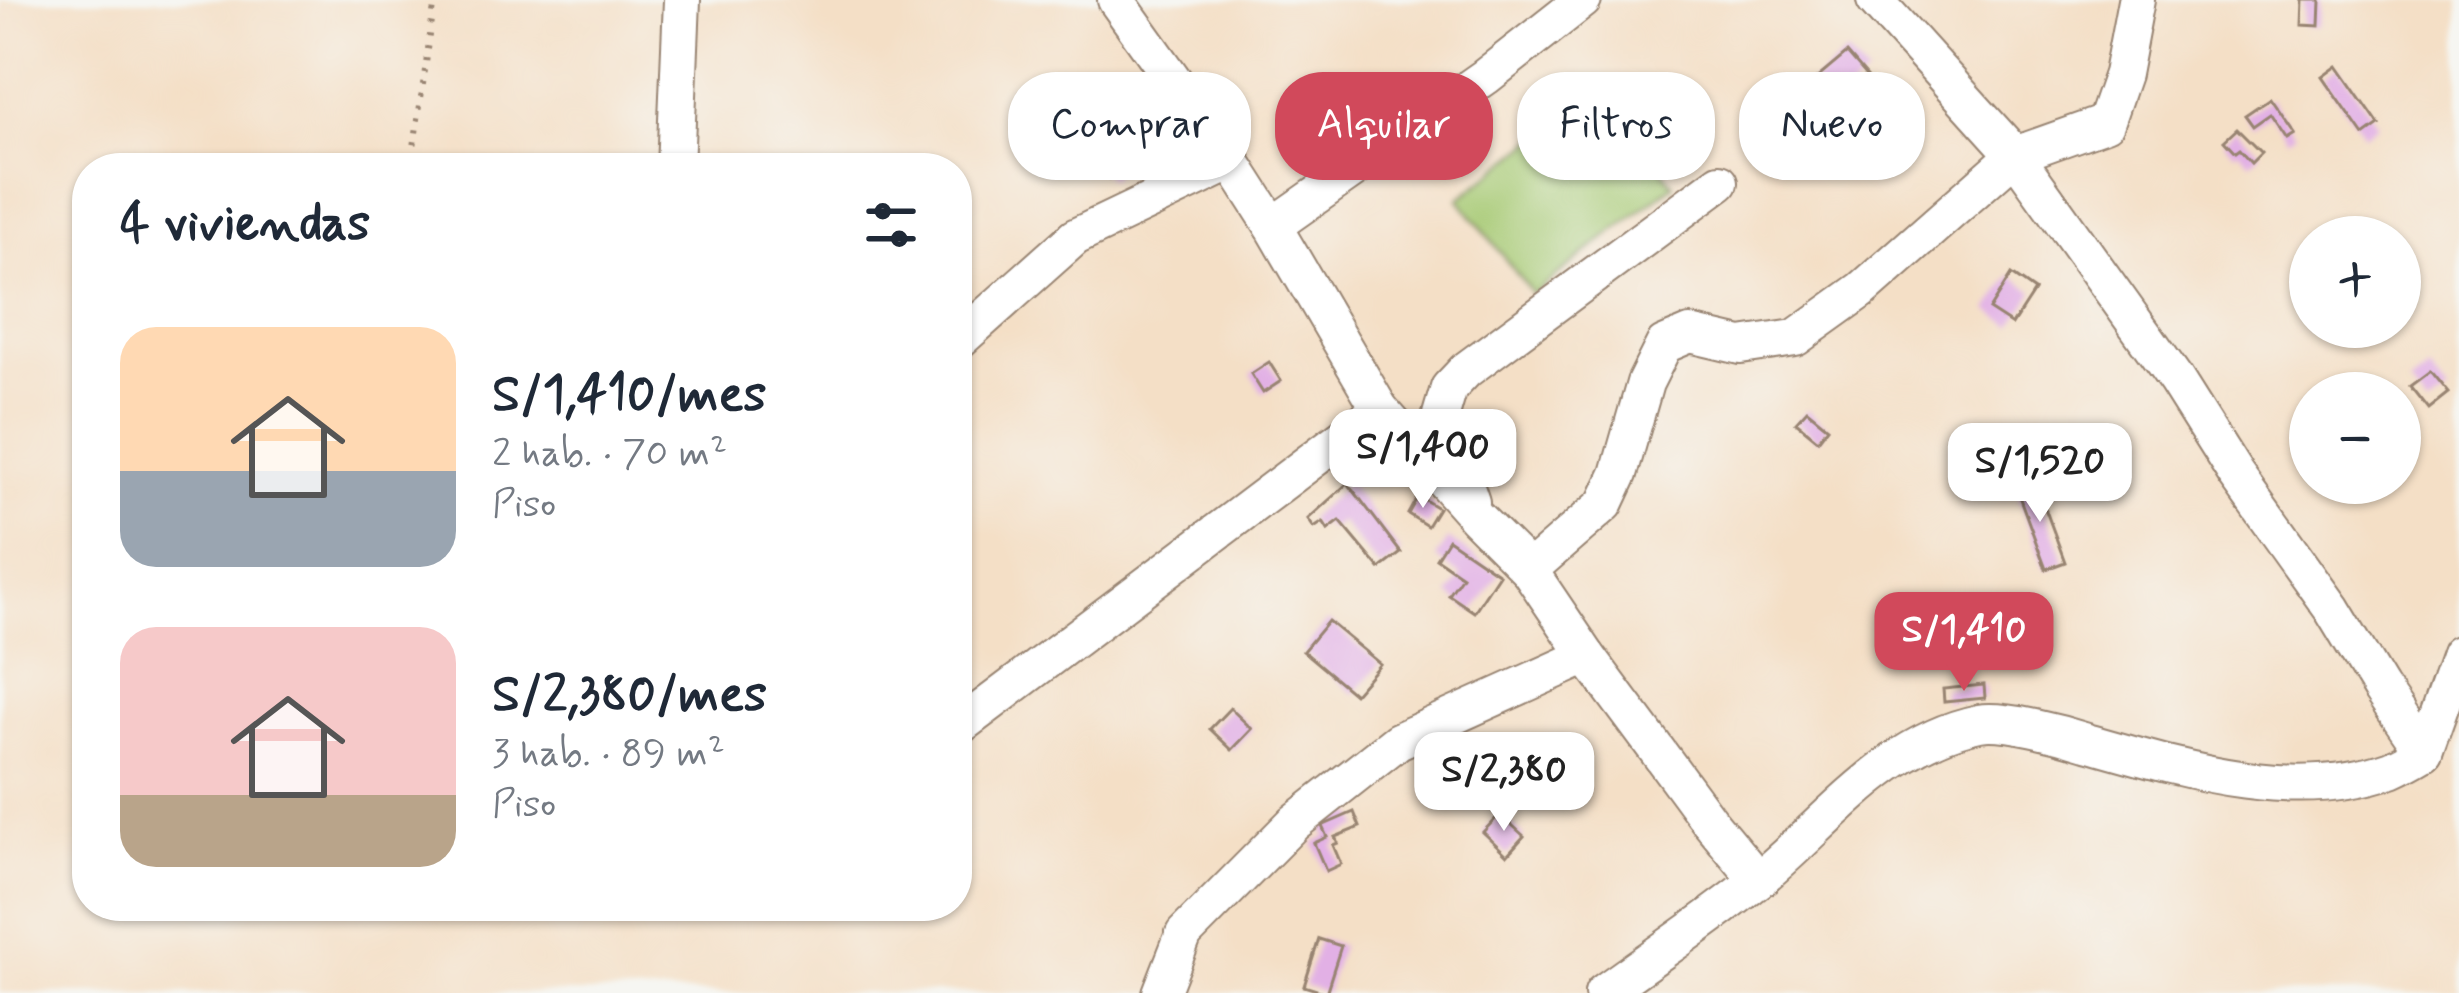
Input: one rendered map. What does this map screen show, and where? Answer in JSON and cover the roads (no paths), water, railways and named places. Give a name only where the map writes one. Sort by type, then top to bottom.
[{"type":"street","points":[[676,153],[682,0]]},
{"type":"street","points":[[1115,0],[1167,72]]},
{"type":"street","points":[[1273,226],[1485,77],[1583,0]]},
{"type":"street","points":[[1875,0],[2015,155],[2176,380],[2424,752]]},
{"type":"street","points":[[1529,570],[1605,504],[1619,474],[1646,383],[1664,345],[1690,334],[1741,346],[1795,338],[1862,290],[2015,155],[2105,123],[2122,74],[2136,0]]},
{"type":"street","points":[[972,329],[1076,237],[1195,180]]},
{"type":"street","points":[[1244,180],[1380,409],[1529,570],[1709,821],[1759,880]]},
{"type":"street","points":[[1476,517],[1441,415],[1449,388],[1466,370],[1720,182]]},
{"type":"street","points":[[972,717],[1380,409]]},
{"type":"street","points":[[1603,993],[1759,880],[1887,764],[1940,735],[1984,722],[2056,733],[2210,773],[2297,784],[2371,774],[2424,752],[2459,654]]},
{"type":"street","points":[[1161,993],[1184,934],[1294,823],[1363,768],[1398,741],[1587,656]]}]
